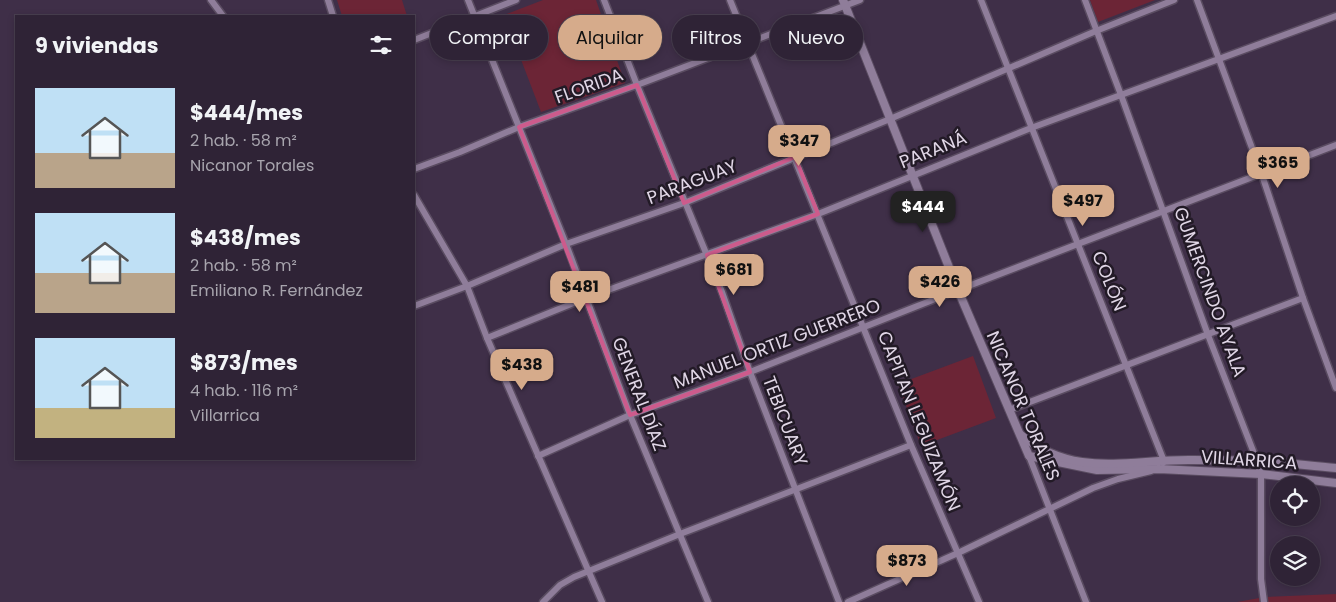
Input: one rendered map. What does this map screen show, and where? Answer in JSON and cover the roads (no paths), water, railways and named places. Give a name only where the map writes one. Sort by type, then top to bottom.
[{"type":"street","points":[[211,0],[222,15]]},
{"type":"street","points":[[328,0],[333,15]]},
{"type":"street","name":"GENERAL DÍAZ","points":[[468,0],[474,15]]},
{"type":"street","points":[[477,15],[516,0]]},
{"type":"street","name":"TEBICUARY","points":[[604,0],[684,203],[707,255],[839,602]]},
{"type":"street","name":"CAPITAN LEGUIZAMÓN","points":[[730,0],[736,15]]},
{"type":"street","name":"FLORIDA","points":[[760,38],[844,3],[860,0]]},
{"type":"street","name":"COLÓN","points":[[981,0],[1164,461]]},
{"type":"street","name":"GUMERCINDO AYALA","points":[[1085,0],[1208,335],[1257,461],[1260,474],[1261,579],[1264,602]]},
{"type":"street","name":"PARAGUAY","points":[[415,306],[566,244],[684,203],[1174,0]]},
{"type":"street","points":[[1197,0],[1262,175],[1303,298],[1336,388]]},
{"type":"street","name":"NICANOR TORALES","points":[[844,3],[958,290],[1029,456],[1086,602]]},
{"type":"street","name":"PARANÁ","points":[[487,338],[586,298],[818,214],[1031,128],[1336,16]]},
{"type":"street","points":[[415,40],[430,34]]},
{"type":"street","name":"GENERAL DÍAZ","points":[[492,60],[566,244],[630,415],[708,602]]},
{"type":"street","name":"FLORIDA","points":[[415,169],[519,127],[703,60]]},
{"type":"street","name":"CAPITAN LEGUIZAMÓN","points":[[755,60],[911,445],[979,602]]},
{"type":"street","name":"MANUEL ORTIZ GUERRERO","points":[[538,456],[630,415],[750,372],[1336,145]]},
{"type":"street","points":[[415,197],[467,286],[487,338],[602,602]]},
{"type":"street","points":[[1008,410],[1303,298]]},
{"type":"street","name":"VILLARRICA","points":[[1018,433],[1035,446],[1053,455],[1076,462],[1097,464],[1164,461],[1257,461],[1336,468]]},
{"type":"street","points":[[543,602],[560,585],[589,572],[680,534],[911,445]]},
{"type":"street","name":"VILLARRICA","points":[[1029,456],[1097,470],[1159,469],[1260,474],[1336,483]]},
{"type":"street","points":[[1159,469],[1164,461]]},
{"type":"street","name":"VILLARRICA","points":[[848,602],[958,553],[1106,483],[1159,469]]}]
